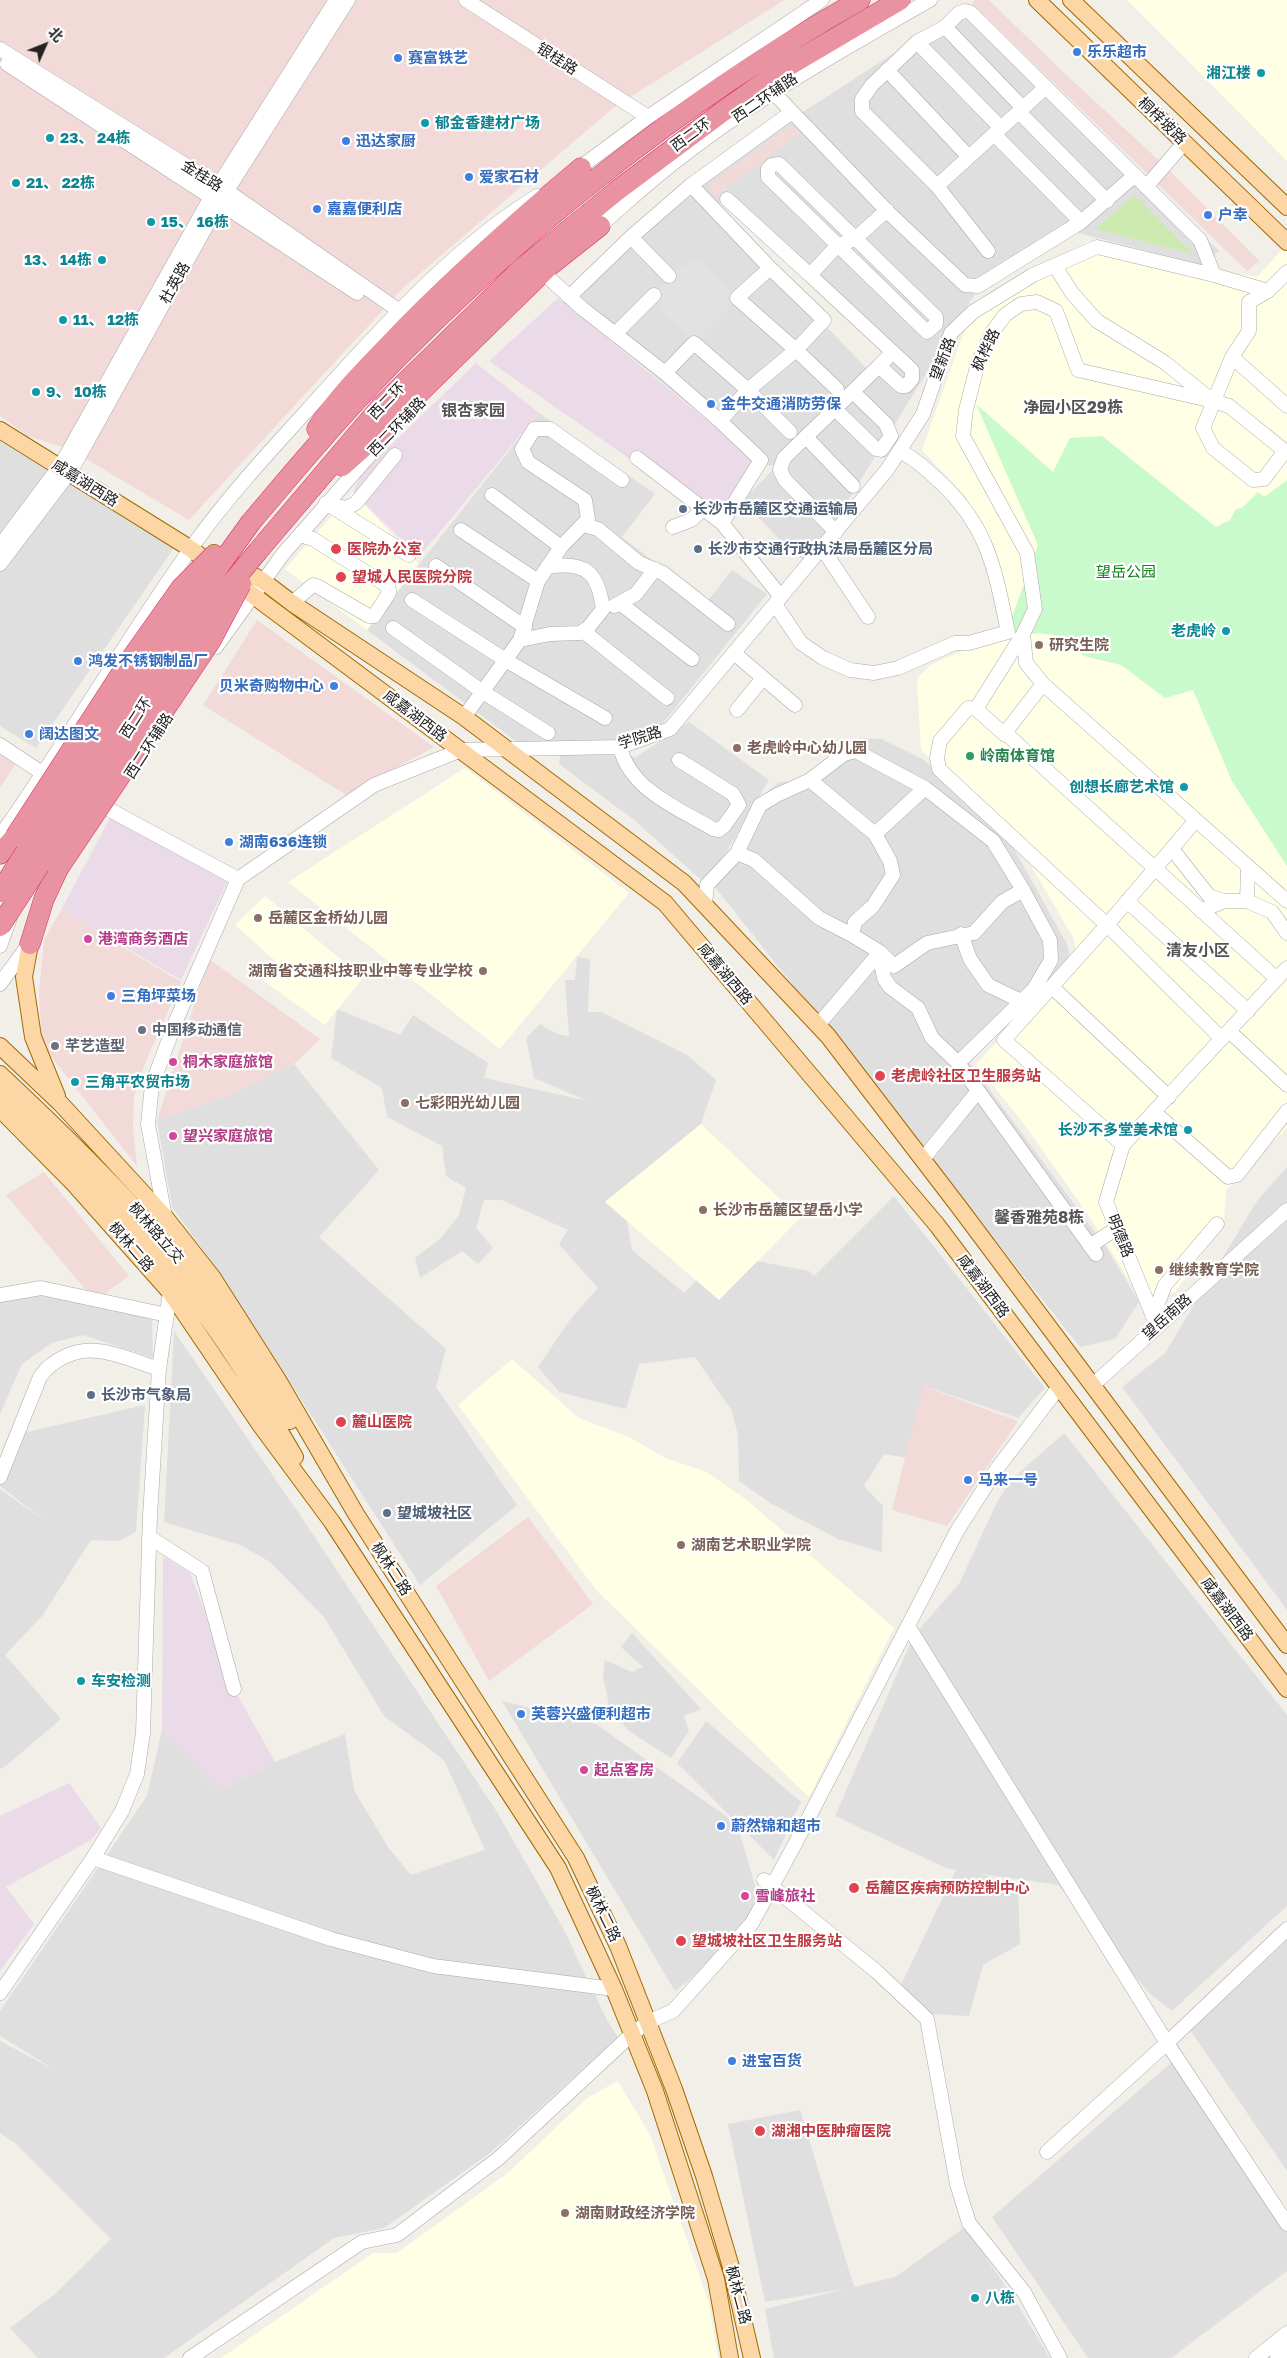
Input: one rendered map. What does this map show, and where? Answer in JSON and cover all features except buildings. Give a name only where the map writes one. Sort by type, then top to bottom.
[{"type":"highway","name":"西二环","points":[[0,926],[8,898],[130,690],[251,522],[371,386],[418,338],[509,254],[598,178],[723,85],[860,0]]},
{"type":"highway","name":"西二环","points":[[8,898],[211,608],[383,404],[521,269],[630,180],[783,70],[900,0]]},
{"type":"highway","points":[[284,484],[325,417],[372,363],[455,277],[581,168]]},
{"type":"highway","points":[[302,498],[370,441],[600,226]]},
{"type":"highway","points":[[0,854],[8,836],[181,588],[251,522]]},
{"type":"highway","points":[[30,944],[44,899],[58,869],[210,642],[258,551]]},
{"type":"main road","name":"桐梓坡路","points":[[1037,0],[1287,242]]},
{"type":"main road","name":"桐梓坡路","points":[[1070,0],[1287,207]]},
{"type":"main road","name":"咸嘉湖西路","points":[[0,424],[65,468]]},
{"type":"main road","name":"咸嘉湖西路","points":[[0,430],[65,468],[88,476],[193,545],[253,595],[665,903],[937,1225],[1287,1689]]},
{"type":"main road","name":"咸嘉湖西路","points":[[193,545],[263,581],[292,603],[464,717],[684,882],[818,1025],[923,1159],[1287,1645]]},
{"type":"main road","points":[[30,944],[24,977],[33,1037],[61,1104]]},
{"type":"main road","name":"枫林二路","points":[[0,1046],[61,1104],[165,1216],[213,1278],[278,1380],[356,1514],[576,1858],[618,1946],[704,2176],[731,2267],[752,2358]]},
{"type":"main road","name":"枫林路立交","points":[[0,1074],[96,1166],[173,1252],[218,1307],[280,1419]]},
{"type":"main road","name":"枫林路立交","points":[[0,1092],[81,1171],[184,1288],[280,1419]]},
{"type":"main road","name":"枫林二路","points":[[0,1109],[75,1185],[170,1292],[261,1426],[332,1522],[558,1868],[614,1988],[655,2091],[716,2279],[730,2358]]},
{"type":"main road","points":[[0,1126],[28,1137]]},
{"type":"main road","name":"枫林二路","points":[[280,1419],[356,1514]]},
{"type":"main road","name":"枫林二路","points":[[280,1419],[332,1522]]},
{"type":"street","name":"杜英路","points":[[0,564],[65,468],[219,194],[336,0]]},
{"type":"street","name":"杜英路","points":[[219,194],[348,0]]},
{"type":"street","name":"银桂路","points":[[466,0],[652,115]]},
{"type":"street","name":"银桂路","points":[[484,0],[652,115]]},
{"type":"street","points":[[8,836],[41,775],[193,545],[237,489],[396,313],[500,219],[581,168],[652,115],[822,0]]},
{"type":"street","name":"西二环辅路","points":[[600,226],[674,162],[772,91],[930,0]]},
{"type":"street","points":[[1082,0],[1097,25]]},
{"type":"street","points":[[988,251],[937,186],[862,111],[862,99],[872,85],[887,70],[917,42],[944,27],[965,11],[970,12],[1200,240],[1214,275]]},
{"type":"street","points":[[944,27],[1107,201]]},
{"type":"street","points":[[917,42],[1081,222]]},
{"type":"street","name":"金桂路","points":[[0,49],[396,313]]},
{"type":"street","name":"金桂路","points":[[0,59],[219,194]]},
{"type":"street","points":[[887,70],[969,156]]},
{"type":"street","points":[[937,186],[1046,87]]},
{"type":"street","points":[[772,91],[887,210],[964,285],[978,286],[1081,222],[1134,176]]},
{"type":"street","points":[[569,297],[632,237],[691,185],[792,112]]},
{"type":"street","points":[[1146,187],[1184,143]]},
{"type":"street","points":[[779,164],[786,169],[856,238],[936,317],[936,324],[931,330],[927,332],[768,177],[768,169],[772,165],[779,164]]},
{"type":"street","points":[[691,185],[770,268],[824,320],[796,350],[748,390],[720,421]]},
{"type":"street","points":[[727,198],[912,370],[912,379],[906,386],[900,386],[880,366]]},
{"type":"street","points":[[810,275],[838,246],[856,238],[887,210]]},
{"type":"street","points":[[632,237],[669,276]]},
{"type":"street","name":"望新路","points":[[747,638],[887,470],[922,414],[951,333],[973,312],[1033,275],[1097,247],[1214,275],[1268,291]]},
{"type":"street","points":[[1055,266],[1072,293],[1098,321],[1164,362],[1213,401],[1229,406],[1285,451],[1264,479],[1253,480],[1212,448],[1203,428],[1213,401],[1232,357],[1250,331],[1249,302],[1268,291],[1287,272]]},
{"type":"street","points":[[770,268],[737,298],[837,389]]},
{"type":"street","points":[[549,273],[569,297],[665,373],[761,460],[722,523]]},
{"type":"street","name":"西二环辅路","points":[[0,984],[30,944],[61,884],[185,690],[263,581],[326,503],[414,408],[549,273]]},
{"type":"street","points":[[615,334],[654,294]]},
{"type":"street","name":"枫桦路","points":[[1023,634],[1035,610],[1027,553],[963,436],[966,410],[978,363],[991,334],[1005,315],[1021,304],[1037,302],[1056,311],[1078,370],[1213,401]]},
{"type":"street","points":[[665,373],[694,343],[748,390],[790,432]]},
{"type":"street","points":[[836,532],[785,480],[780,470],[784,458],[893,352]]},
{"type":"street","points":[[1232,357],[1287,406]]},
{"type":"street","points":[[835,409],[876,449],[882,450],[891,436],[886,424],[853,392]]},
{"type":"street","points":[[464,717],[507,661],[523,633],[538,581],[561,547],[588,518],[586,500],[528,462],[522,449],[534,429],[540,427],[550,429],[622,480]]},
{"type":"street","points":[[806,437],[852,486]]},
{"type":"street","points":[[637,458],[722,523],[778,601],[801,643],[823,658],[850,670],[874,674],[898,668],[955,643],[968,643],[1008,632],[996,572],[987,546],[974,520],[956,496],[917,460],[900,451]]},
{"type":"street","points":[[326,503],[346,508],[356,503],[395,455]]},
{"type":"street","name":"杜英路","points":[[0,546],[65,468]]},
{"type":"street","points":[[492,494],[561,547]]},
{"type":"street","points":[[326,503],[409,555]]},
{"type":"street","points":[[673,527],[691,520],[704,508]]},
{"type":"street","points":[[583,525],[598,528],[639,564],[662,573],[728,624]]},
{"type":"street","points":[[461,530],[538,581]]},
{"type":"street","points":[[292,603],[313,585],[369,616],[374,616],[389,593],[389,590],[383,584],[312,539],[300,535]]},
{"type":"street","points":[[822,548],[868,616]]},
{"type":"street","points":[[547,567],[566,564],[578,566],[591,573],[600,589],[603,610]]},
{"type":"street","points":[[436,566],[523,633],[550,634],[580,633],[603,610],[621,604],[636,594],[655,569]]},
{"type":"street","points":[[412,600],[507,661],[605,718]]},
{"type":"street","points":[[621,604],[692,659]]},
{"type":"street","points":[[393,628],[483,692],[548,733]]},
{"type":"street","points":[[583,631],[667,698]]},
{"type":"street","points":[[1023,634],[1026,663],[1043,684],[1287,901]]},
{"type":"street","points":[[976,709],[1023,634]]},
{"type":"street","name":"学院路","points":[[461,750],[620,747],[670,728],[747,638]]},
{"type":"street","points":[[734,653],[795,705]]},
{"type":"street","points":[[737,710],[763,678]]},
{"type":"street","points":[[1004,734],[1043,684]]},
{"type":"street","points":[[1277,979],[1010,737],[976,709],[968,708],[964,711],[940,741],[937,758],[939,769],[1226,1035],[1287,1085]]},
{"type":"street","points":[[0,745],[41,775]]},
{"type":"street","points":[[620,747],[631,774],[643,787],[713,829],[719,830],[739,805],[737,800],[733,794],[680,760]]},
{"type":"street","points":[[165,1216],[148,1124],[152,1085],[175,1023],[238,879],[374,785],[461,750]]},
{"type":"street","points":[[0,751],[41,775]]},
{"type":"street","points":[[705,904],[707,885],[737,853],[760,805],[810,780],[844,754],[856,751],[925,788],[993,841],[1023,890],[1050,940],[1051,960],[1034,989],[958,1064]]},
{"type":"street","points":[[810,780],[874,834],[890,861],[893,875],[873,906],[855,922],[852,935]]},
{"type":"street","points":[[874,834],[925,788]]},
{"type":"street","points":[[108,809],[238,879]]},
{"type":"street","points":[[1196,820],[1107,925],[1004,1040],[1124,1144],[1287,968]]},
{"type":"street","points":[[1172,849],[1209,896],[1224,901],[1246,901],[1272,912],[1287,932]]},
{"type":"street","points":[[737,853],[754,860],[820,918],[852,935],[884,956],[894,966],[927,943],[961,934],[974,933],[1002,902],[1023,890]]},
{"type":"street","points":[[1246,901],[1248,866]]},
{"type":"street","points":[[0,946],[8,898]]},
{"type":"street","points":[[1127,901],[1248,1010]]},
{"type":"street","points":[[1201,911],[1224,901]]},
{"type":"street","points":[[961,934],[970,959],[988,984],[1021,1001]]},
{"type":"street","points":[[818,1025],[884,956]]},
{"type":"street","points":[[884,956],[882,968],[884,978],[890,986],[918,1008],[932,1038],[958,1064],[1093,1250],[1117,1228]]},
{"type":"street","points":[[1052,987],[1168,1097]]},
{"type":"street","points":[[923,1159],[978,1091]]},
{"type":"street","points":[[1154,1112],[1228,1177],[1236,1175],[1287,1111]]},
{"type":"street","name":"明德路","points":[[1124,1144],[1106,1202],[1157,1326]]},
{"type":"street","name":"望岳南路","points":[[1093,1385],[1287,1210]]},
{"type":"street","points":[[1157,1326],[1158,1303],[1165,1285],[1216,1224]]},
{"type":"street","points":[[0,1295],[41,1288],[167,1315]]},
{"type":"street","points":[[0,1993],[93,1858],[122,1811],[137,1774],[143,1733],[149,1537],[159,1369],[170,1292]]},
{"type":"street","points":[[0,1477],[40,1377],[46,1368],[60,1358],[98,1351],[159,1369]]},
{"type":"street","points":[[190,2358],[362,2242],[397,2235],[500,2158],[632,2034],[648,2022],[673,2011],[752,1923],[768,1883],[908,1626],[957,1531],[996,1470],[1059,1387]]},
{"type":"street","points":[[149,1537],[202,1571],[234,1690]]},
{"type":"street","points":[[908,1626],[1167,2043],[1287,2224]]},
{"type":"street","points":[[93,1858],[331,1939],[433,1966],[614,1988]]},
{"type":"street","points":[[768,1883],[876,1971],[927,2020],[957,2184],[969,2223],[1024,2292],[1060,2358]]},
{"type":"street","points":[[1047,2152],[1167,2043],[1287,1929]]},
{"type":"street","points":[[1256,2358],[1287,2333]]},
{"type":"street","points":[[1277,2358],[1287,2349]]},
{"type":"shaded area","points":[[0,0],[784,0],[613,108],[404,287],[189,520],[69,449],[28,436],[0,416]]},
{"type":"shaded area","points":[[975,0],[989,0],[1062,71],[1163,164],[1259,261],[1247,271],[972,3]]},
{"type":"shaded area","points":[[1127,0],[1287,0],[1287,161]]},
{"type":"shaded area","points":[[965,7],[1219,251],[1201,265],[1071,231],[974,292],[975,294],[809,564],[792,552],[742,501],[880,361],[882,350],[722,201],[717,207],[699,186],[797,116]]},
{"type":"shaded area","points":[[793,124],[799,134],[715,196],[708,186]]},
{"type":"shaded area","points":[[697,191],[868,370],[772,466],[760,463],[618,346],[562,303],[563,295]]},
{"type":"shaded area","points":[[1089,241],[1210,269],[1257,277],[1287,244],[1287,1128],[1226,1190],[1224,1224],[1175,1292],[1142,1301],[1091,1219],[1027,1128],[976,1064],[1076,957],[1074,939],[1014,836],[921,750],[917,679],[930,665],[999,635],[1013,620],[995,547],[965,496],[922,450],[960,343],[979,299]]},
{"type":"shaded area","points":[[691,261],[701,261],[737,298],[694,343],[665,315],[654,295],[669,276]]},
{"type":"shaded area","points":[[558,298],[759,463],[722,523],[489,361]]},
{"type":"shaded area","points":[[476,363],[539,413],[419,557],[353,492],[363,472]]},
{"type":"shaded area","points":[[539,413],[655,494],[622,537],[707,602],[732,570],[767,594],[659,727],[640,735],[619,740],[517,742],[367,630]]},
{"type":"shaded area","points":[[0,438],[176,545],[36,748],[0,726]]},
{"type":"shaded area","points":[[353,492],[419,564],[367,630],[285,569]]},
{"type":"shaded area","points":[[257,620],[434,747],[346,795],[203,705]]},
{"type":"shaded area","points":[[689,722],[769,780],[707,885],[634,820],[559,764],[560,756],[566,752],[636,757]]},
{"type":"shaded area","points":[[857,738],[881,739],[923,759],[1008,838],[1067,944],[1070,959],[970,1063],[1108,1250],[1139,1302],[1115,1339],[1080,1347],[711,882],[726,865],[769,790],[779,782],[810,780]]},
{"type":"shaded area","points":[[0,753],[16,763],[0,788]]},
{"type":"shaded area","name":"湖南省交通科技职业中等专业学校","points":[[465,768],[629,893],[500,1049],[288,882]]},
{"type":"shaded area","points":[[111,816],[227,882],[181,980],[61,910]]},
{"type":"shaded area","points":[[265,896],[363,978],[325,1025],[264,981],[280,965],[235,925]]},
{"type":"shaded area","points":[[61,910],[181,982],[146,1061],[134,1096],[133,1127],[137,1166],[42,1045],[39,992],[44,940]]},
{"type":"shaded area","points":[[577,957],[590,959],[588,1012],[601,1012],[687,1055],[716,1080],[701,1124],[605,1202],[627,1221],[632,1250],[684,1293],[724,1251],[751,1260],[809,1271],[814,1276],[894,1196],[1045,1388],[1018,1418],[924,1386],[907,1458],[884,1454],[864,1486],[883,1506],[882,1552],[838,1539],[772,1504],[739,1481],[738,1436],[732,1411],[695,1357],[639,1364],[626,1409],[559,1392],[538,1367],[569,1321],[598,1288],[559,1244],[568,1230],[502,1200],[484,1200],[476,1228],[493,1248],[478,1264],[462,1251],[420,1278],[415,1258],[441,1238],[459,1215],[466,1188],[446,1176],[442,1146],[387,1117],[382,1088],[331,1058],[337,1009],[400,1035],[413,1015],[488,1063],[484,1078],[588,1101],[534,1078],[526,1038],[540,1024],[557,1034],[569,1036],[565,980],[575,980]]},
{"type":"shaded area","points":[[209,959],[320,1039],[294,1064],[230,1095],[157,1120]]},
{"type":"shaded area","points":[[294,1064],[379,1170],[319,1237],[446,1349],[436,1387],[517,1505],[420,1585],[224,1279],[172,1207],[157,1120],[230,1095]]},
{"type":"shaded area","name":"长沙市岳麓区望岳小学","points":[[701,1124],[800,1218],[719,1300],[605,1202]]},
{"type":"shaded area","points":[[1287,1167],[1287,1610],[1122,1387],[1165,1353],[1257,1201]]},
{"type":"shaded area","points":[[44,1172],[129,1276],[95,1301],[6,1195]]},
{"type":"shaded area","points":[[45,1281],[152,1310],[153,1358],[83,1335],[52,1343],[22,1364],[0,1414],[0,1289]]},
{"type":"shaded area","points":[[174,1331],[302,1518],[497,1812],[563,1928],[607,2020],[618,2037],[490,2153],[384,2228],[334,2238],[164,2358],[38,2358],[10,2328],[55,2294],[111,2239],[15,2143],[0,2133],[0,2041],[57,2071],[0,2036],[0,2011],[147,1796],[162,1730],[220,1791],[275,1762],[345,1734],[354,1790],[388,1847],[411,1875],[485,1850],[444,1760],[384,1716],[324,1617],[270,1562],[240,1545],[164,1522]]},
{"type":"shaded area","name":"湖南艺术职业学院","points":[[512,1359],[579,1418],[629,1437],[665,1458],[705,1471],[747,1500],[894,1628],[809,1797],[597,1591],[458,1405]]},
{"type":"shaded area","points":[[923,1386],[1018,1421],[947,1526],[892,1510]]},
{"type":"shaded area","points":[[145,1405],[136,1532],[119,1541],[91,1540],[42,1616],[5,1655],[61,1719],[0,1769],[0,1489],[48,1523],[0,1486],[0,1477],[22,1433]]},
{"type":"shaded area","points":[[1064,1433],[1287,1715],[1287,1906],[1172,2011],[1150,1994],[1058,1885],[982,1874],[1018,1887],[1020,1944],[983,1965],[969,2016],[932,2014],[901,1985],[956,1870],[946,1868],[835,1816],[914,1635],[959,1584],[997,1502],[1012,1479]]},
{"type":"shaded area","points":[[528,1517],[593,1604],[489,1681],[436,1586]]},
{"type":"shaded area","points":[[163,1556],[190,1573],[234,1689],[275,1762],[220,1791],[162,1730]]},
{"type":"shaded area","points":[[632,1633],[701,1709],[684,1716],[689,1731],[671,1758],[629,1731],[610,1710],[603,1676],[605,1660],[632,1672],[643,1667],[621,1647]]},
{"type":"shaded area","points":[[502,1701],[596,1724],[737,1824],[763,1912],[730,1946],[675,1991]]},
{"type":"shaded area","points":[[706,1721],[801,1802],[774,1860],[677,1763]]},
{"type":"shaded area","points":[[69,1783],[101,1828],[91,1840],[6,1887],[34,1924],[0,1971],[0,1816]]},
{"type":"shaded area","points":[[1287,1934],[1287,2171],[1190,2030]]},
{"type":"shaded area","points":[[1173,2061],[1287,2230],[1287,2271],[1171,2358],[1088,2358],[992,2217]]},
{"type":"shaded area","name":"湖南财政经济学院","points":[[618,2081],[650,2135],[709,2303],[718,2358],[221,2358],[373,2253],[397,2253],[509,2172],[587,2098]]},
{"type":"shaded area","points":[[800,2110],[854,2287],[895,2277],[965,2227],[1013,2297],[1050,2358],[774,2358],[765,2309],[845,2289],[765,2302],[728,2124]]},
{"type":"green space","points":[[1135,195],[1193,254],[1095,229]]},
{"type":"green space","name":"望岳公园","points":[[976,404],[1053,472],[1070,438],[1102,436],[1216,527],[1230,520],[1236,509],[1242,508],[1258,492],[1264,497],[1287,480],[1287,866],[1232,781],[1193,690],[1165,698],[1121,665],[1084,656],[1060,636],[1039,633],[1017,636],[1012,617],[1038,545]]},
{"type":"place","name":"乐乐超市","points":[[1077,52]]},
{"type":"place","name":"赛富铁艺","points":[[398,58]]},
{"type":"place","name":"湘江楼","points":[[1261,73]]},
{"type":"place","name":"郁金香建材广场","points":[[425,123]]},
{"type":"place","name":"23、 24栋","points":[[50,138]]},
{"type":"place","name":"迅达家厨","points":[[346,141]]},
{"type":"place","name":"爱家石材","points":[[469,177]]},
{"type":"place","name":"21、 22栋","points":[[16,183]]},
{"type":"place","name":"嘉嘉便利店","points":[[317,209]]},
{"type":"place","name":"户幸","points":[[1208,215]]},
{"type":"place","name":"15、 16栋","points":[[151,222]]},
{"type":"place","name":"13、 14栋","points":[[102,260]]},
{"type":"place","name":"11、 12栋","points":[[63,320]]},
{"type":"place","name":"9、 10栋","points":[[36,392]]},
{"type":"place","name":"金牛交通消防劳保","points":[[711,404]]},
{"type":"place","name":"长沙市岳麓区交通运输局","points":[[683,509]]},
{"type":"place","name":"医院办公室","points":[[336,549]]},
{"type":"place","name":"长沙市交通行政执法局岳麓区分局","points":[[698,549]]},
{"type":"place","name":"望城人民医院分院","points":[[341,577]]},
{"type":"place","name":"老虎岭","points":[[1226,631]]},
{"type":"place","name":"研究生院","points":[[1039,645]]},
{"type":"place","name":"鸿发不锈钢制品厂","points":[[78,661]]},
{"type":"place","name":"贝米奇购物中心","points":[[334,686]]},
{"type":"place","name":"阔达图文","points":[[29,734]]},
{"type":"place","name":"老虎岭中心幼儿园","points":[[737,748]]},
{"type":"place","name":"岭南体育馆","points":[[970,756]]},
{"type":"place","name":"创想长廊艺术馆","points":[[1184,787]]},
{"type":"place","name":"湖南636连锁","points":[[229,842]]},
{"type":"place","name":"岳麓区金桥幼儿园","points":[[258,918]]},
{"type":"place","name":"港湾商务酒店","points":[[88,939]]},
{"type":"place","name":"湖南省交通科技职业中等专业学校","points":[[483,971]]},
{"type":"place","name":"三角坪菜场","points":[[111,996]]},
{"type":"place","name":"中国移动通信","points":[[142,1030]]},
{"type":"place","name":"芊艺造型","points":[[55,1046]]},
{"type":"place","name":"桐木家庭旅馆","points":[[173,1062]]},
{"type":"place","name":"老虎岭社区卫生服务站","points":[[880,1076]]},
{"type":"place","name":"三角平农贸市场","points":[[75,1082]]},
{"type":"place","name":"七彩阳光幼儿园","points":[[405,1103]]},
{"type":"place","name":"长沙不多堂美术馆","points":[[1188,1130]]},
{"type":"place","name":"望兴家庭旅馆","points":[[173,1136]]},
{"type":"place","name":"长沙市岳麓区望岳小学","points":[[703,1210]]},
{"type":"place","name":"继续教育学院","points":[[1159,1270]]},
{"type":"place","name":"长沙市气象局","points":[[91,1395]]},
{"type":"place","name":"麓山医院","points":[[341,1422]]},
{"type":"place","name":"马来一号","points":[[968,1480]]},
{"type":"place","name":"望城坡社区","points":[[387,1513]]},
{"type":"place","name":"湖南艺术职业学院","points":[[681,1545]]},
{"type":"place","name":"车安检测","points":[[81,1681]]},
{"type":"place","name":"芙蓉兴盛便利超市","points":[[521,1714]]},
{"type":"place","name":"起点客房","points":[[584,1770]]},
{"type":"place","name":"蔚然锦和超市","points":[[721,1826]]},
{"type":"place","name":"岳麓区疾病预防控制中心","points":[[854,1888]]},
{"type":"place","name":"雪峰旅社","points":[[745,1896]]},
{"type":"place","name":"望城坡社区卫生服务站","points":[[681,1941]]},
{"type":"place","name":"进宝百货","points":[[732,2061]]},
{"type":"place","name":"湖湘中医肿瘤医院","points":[[760,2131]]},
{"type":"place","name":"湖南财政经济学院","points":[[565,2213]]},
{"type":"place","name":"八栋","points":[[975,2298]]},
{"type":"district","name":"净园小区29栋","points":[[1073,408]]},
{"type":"district","name":"银杏家园","points":[[473,411]]},
{"type":"district","name":"清友小区","points":[[1198,951]]},
{"type":"district","name":"馨香雅苑8栋","points":[[1039,1218]]}]
